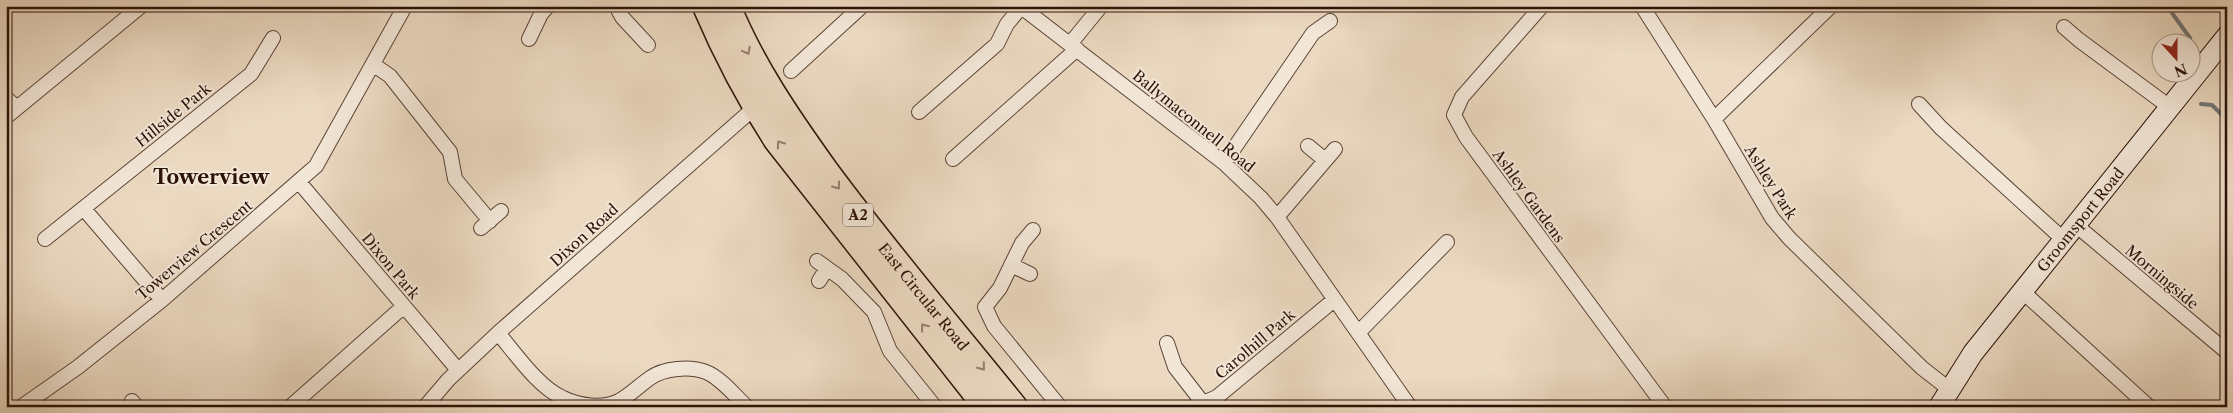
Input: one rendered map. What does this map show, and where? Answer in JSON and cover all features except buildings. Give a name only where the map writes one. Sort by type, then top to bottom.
[{"type":"highway","name":"East Circular Road","points":[[706,6],[723,44],[763,100],[1014,407]]},
{"type":"highway","name":"East Circular Road","points":[[727,6],[763,100],[788,156],[987,407]]},
{"type":"main road","name":"Groomsport Road","points":[[1944,398],[1973,353],[2227,36]]},
{"type":"street","points":[[6,98],[11,112],[141,6]]},
{"type":"street","name":"Towerview Crescent","points":[[21,407],[78,367],[162,300],[316,166],[374,65],[405,6]]},
{"type":"street","points":[[529,39],[541,14],[548,6]]},
{"type":"street","points":[[616,6],[622,17],[648,45]]},
{"type":"street","points":[[791,71],[862,6]]},
{"type":"street","points":[[920,112],[997,44],[1021,6]]},
{"type":"street","name":"Ballymaconnell Road","points":[[1021,6],[1224,163],[1261,198],[1277,217],[1410,407]]},
{"type":"street","points":[[953,159],[1074,46],[1101,6]]},
{"type":"street","name":"Ashley Gardens","points":[[1542,6],[1462,97],[1454,115],[1466,137],[1665,407]]},
{"type":"street","name":"Ashley Park","points":[[1642,6],[1714,119],[1772,218],[1789,238],[1922,368],[1944,398]]},
{"type":"street","points":[[1714,119],[1831,6]]},
{"type":"street","points":[[1224,163],[1314,34],[1330,21]]},
{"type":"street","points":[[2064,26],[2079,40],[2171,108]]},
{"type":"street","name":"Hillside Park","points":[[45,239],[251,74],[273,38]]},
{"type":"street","points":[[374,65],[390,76],[450,152],[455,180],[485,224],[502,211]]},
{"type":"street","name":"Dixon Road","points":[[425,407],[458,370],[498,333],[763,100]]},
{"type":"street","name":"Morningside","points":[[1919,104],[1941,128],[2070,233],[2227,352]]},
{"type":"street","points":[[1308,146],[1325,160]]},
{"type":"street","points":[[1277,217],[1335,148]]},
{"type":"street","name":"Dixon Park","points":[[299,182],[458,370]]},
{"type":"street","points":[[84,209],[162,300]]},
{"type":"street","points":[[1033,230],[1022,243],[1000,288],[985,307],[994,326],[1060,407]]},
{"type":"street","points":[[1358,334],[1447,242]]},
{"type":"street","points":[[819,281],[822,265],[842,279],[874,312],[890,351],[936,407]]},
{"type":"street","points":[[1011,265],[1030,274]]},
{"type":"street","points":[[2022,292],[2148,406]]},
{"type":"street","name":"Carolhill Park","points":[[1201,406],[1217,397],[1334,300]]},
{"type":"street","points":[[290,407],[404,306]]},
{"type":"street","points":[[498,333],[546,388],[562,402],[592,405],[619,401],[652,376],[670,370],[689,370],[706,372],[726,386],[747,407]]},
{"type":"street","points":[[1167,343],[1175,367],[1201,406]]},
{"type":"waterway","points":[[2167,6],[2186,32]]},
{"type":"waterway","points":[[2201,104],[2212,105],[2227,120]]},
{"type":"district","name":"Towerview","points":[[211,177]]}]
